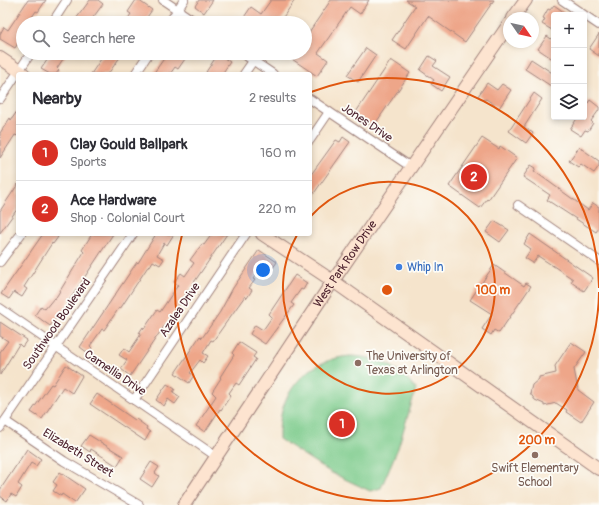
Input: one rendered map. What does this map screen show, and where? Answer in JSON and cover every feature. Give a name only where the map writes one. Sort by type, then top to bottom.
[{"type":"main road","points":[[517,12],[526,0]]},
{"type":"main road","name":"West Park Row Drive","points":[[184,505],[333,281],[503,33]]},
{"type":"main road","points":[[0,58],[22,72]]},
{"type":"main road","points":[[265,236],[333,281],[599,470]]},
{"type":"street","points":[[57,16],[67,0]]},
{"type":"street","points":[[163,0],[187,16]]},
{"type":"street","points":[[174,16],[184,0]]},
{"type":"street","points":[[562,0],[599,25]]},
{"type":"street","points":[[22,72],[28,60]]},
{"type":"street","points":[[136,72],[144,60]]},
{"type":"street","points":[[245,72],[253,61],[270,72]]},
{"type":"street","points":[[0,99],[16,79]]},
{"type":"street","name":"Jones Drive","points":[[312,100],[412,167]]},
{"type":"street","points":[[312,137],[329,112]]},
{"type":"street","points":[[518,205],[599,261]]},
{"type":"street","points":[[0,262],[19,236]]},
{"type":"street","name":"Southwood Boulevard","points":[[0,428],[132,236]]},
{"type":"street","name":"Azalea Drive","points":[[134,400],[245,236]]},
{"type":"street","name":"Camellia Drive","points":[[0,308],[217,457]]},
{"type":"street","name":"Elizabeth Street","points":[[5,421],[64,461],[139,505]]},
{"type":"green space","points":[[350,356],[370,358],[387,364],[402,374],[416,389],[398,448],[381,488],[370,491],[330,472],[279,439],[283,408],[289,394],[297,382],[307,372],[320,364],[334,359]]},
{"type":"building","points":[[28,0],[46,0],[38,12],[36,11],[33,16],[17,16]]},
{"type":"building","points":[[90,0],[98,0],[103,4],[94,16],[78,16]]},
{"type":"building","points":[[136,0],[152,10],[148,16],[130,16],[131,14],[128,12]]},
{"type":"building","points":[[199,0],[213,0],[204,13],[195,6]]},
{"type":"building","points":[[271,0],[295,0],[284,16],[245,16],[251,7],[261,14]]},
{"type":"building","points":[[331,0],[369,0],[360,14],[350,7],[318,53],[328,60],[317,76],[293,60],[312,60],[312,28]]},
{"type":"building","points":[[406,0],[494,0],[465,42],[428,16],[406,49],[392,40],[415,6]]},
{"type":"building","points":[[554,5],[564,12],[551,12],[551,29],[542,24],[545,19],[543,18],[548,9],[550,10]]},
{"type":"building","points":[[16,18],[15,48],[0,39],[0,34],[4,27],[8,30]]},
{"type":"building","points":[[599,34],[599,56],[589,49]]},
{"type":"building","points":[[547,36],[551,39],[551,58],[538,49]]},
{"type":"building","points":[[366,48],[376,55],[358,82],[347,75]]},
{"type":"building","points":[[429,56],[437,61],[433,66],[450,77],[441,91],[431,84],[434,80],[420,70]]},
{"type":"building","points":[[531,59],[551,72],[551,86],[525,69]]},
{"type":"building","points":[[47,60],[62,60],[57,68],[59,70],[58,72],[46,72],[41,69]]},
{"type":"building","points":[[100,60],[118,60],[109,72],[92,72]]},
{"type":"building","points":[[163,60],[184,60],[178,69],[175,67],[171,72],[154,72]]},
{"type":"building","points":[[214,60],[227,60],[230,62],[223,72],[206,72]]},
{"type":"building","points":[[391,60],[410,73],[373,127],[354,115]]},
{"type":"building","points":[[487,83],[497,90],[502,84],[511,90],[499,108],[486,99],[484,100],[478,96]]},
{"type":"building","points":[[534,93],[542,99],[524,127],[533,133],[526,143],[509,131]]},
{"type":"building","points":[[590,100],[599,107],[599,110],[591,121],[593,123],[588,131],[585,130],[581,136],[570,129],[576,120],[587,120],[587,104]]},
{"type":"building","points":[[16,113],[16,135],[0,158],[0,133],[10,118],[11,120]]},
{"type":"building","points":[[343,137],[350,142],[312,196],[312,173],[336,140],[340,142]]},
{"type":"building","points":[[482,138],[499,149],[500,146],[517,158],[488,200],[487,199],[480,208],[449,186]]},
{"type":"building","points":[[579,147],[599,161],[599,166],[594,173],[581,164],[578,167],[569,161]]},
{"type":"building","points":[[531,165],[536,168],[534,171],[588,210],[593,203],[599,207],[599,228],[596,232],[547,200],[550,195],[523,177]]},
{"type":"building","points":[[16,187],[16,211],[0,233],[0,211]]},
{"type":"building","points":[[494,221],[509,230],[500,242],[486,232]]},
{"type":"building","points":[[530,234],[593,278],[584,291],[571,282],[573,279],[538,256],[533,263],[525,258],[531,249],[524,244]]},
{"type":"building","points":[[42,236],[58,237],[53,244],[52,243],[24,287],[27,289],[22,297],[14,292],[9,299],[1,294]]},
{"type":"building","points":[[91,236],[112,236],[65,307],[50,326],[35,315],[41,306],[45,309],[54,298],[55,299],[84,252],[82,250]]},
{"type":"building","points":[[155,236],[173,236],[167,245],[164,243],[157,255],[164,259],[160,265],[153,261],[150,266],[149,265],[120,309],[119,308],[104,330],[102,329],[90,346],[92,348],[88,353],[80,347],[137,262],[138,263]]},
{"type":"building","points":[[211,236],[226,236],[130,376],[121,369],[127,360],[119,355],[124,348],[129,352],[141,334],[139,333],[143,327],[144,329],[157,310],[160,312],[178,285],[174,282],[181,273],[185,276],[194,263],[190,260],[202,244],[204,245]]},
{"type":"building","points":[[259,250],[277,262],[272,269],[263,264],[253,279],[255,280],[249,288],[252,290],[247,298],[245,296],[213,341],[211,340],[203,353],[208,356],[203,363],[200,360],[190,373],[194,375],[189,383],[175,373],[200,336],[202,338],[220,312],[233,288]]},
{"type":"building","points":[[494,265],[524,286],[526,283],[531,286],[499,333],[494,330],[491,335],[482,329],[492,314],[470,300]]},
{"type":"building","points":[[295,275],[307,283],[303,290],[301,289],[291,303],[294,305],[265,344],[250,334],[255,325],[263,330],[272,317],[269,314]]},
{"type":"building","points":[[0,322],[27,340],[22,347],[19,344],[0,375],[0,352],[8,341],[0,336]]},
{"type":"building","points":[[239,342],[256,353],[253,357],[256,359],[239,385],[236,383],[229,393],[231,395],[205,432],[196,426],[216,396],[212,392],[234,355],[232,353]]},
{"type":"building","points":[[571,342],[586,352],[574,369],[578,390],[594,402],[581,422],[556,403],[544,406],[544,404],[535,400],[530,393],[532,385],[539,379],[539,377],[556,373],[555,366]]},
{"type":"building","points":[[66,365],[82,376],[72,393],[63,387],[42,419],[31,412],[51,384],[53,385]]},
{"type":"building","points":[[167,384],[175,389],[173,392],[180,397],[175,404],[168,399],[164,406],[156,400]]},
{"type":"building","points":[[97,394],[147,427],[146,429],[150,432],[145,441],[90,404]]},
{"type":"building","points":[[89,435],[123,456],[117,466],[91,449],[90,452],[81,446]]},
{"type":"building","points":[[27,449],[41,459],[36,466],[31,463],[18,484],[22,487],[16,497],[11,494],[7,501],[0,496],[0,490]]},
{"type":"building","points":[[151,462],[159,467],[155,473],[159,476],[152,487],[140,479]]},
{"type":"building","points":[[60,472],[85,489],[75,503],[62,494],[61,496],[53,491],[57,485],[53,482]]},
{"type":"place","name":"Ace Hardware","points":[[474,177]]},
{"type":"place","name":"Whip In","points":[[399,267]]},
{"type":"place","name":"The University of Texas at Arlington","points":[[358,363]]},
{"type":"place","name":"Clay Gould Ballpark","points":[[342,424]]},
{"type":"place","name":"Swift Elementary School","points":[[535,455]]}]
